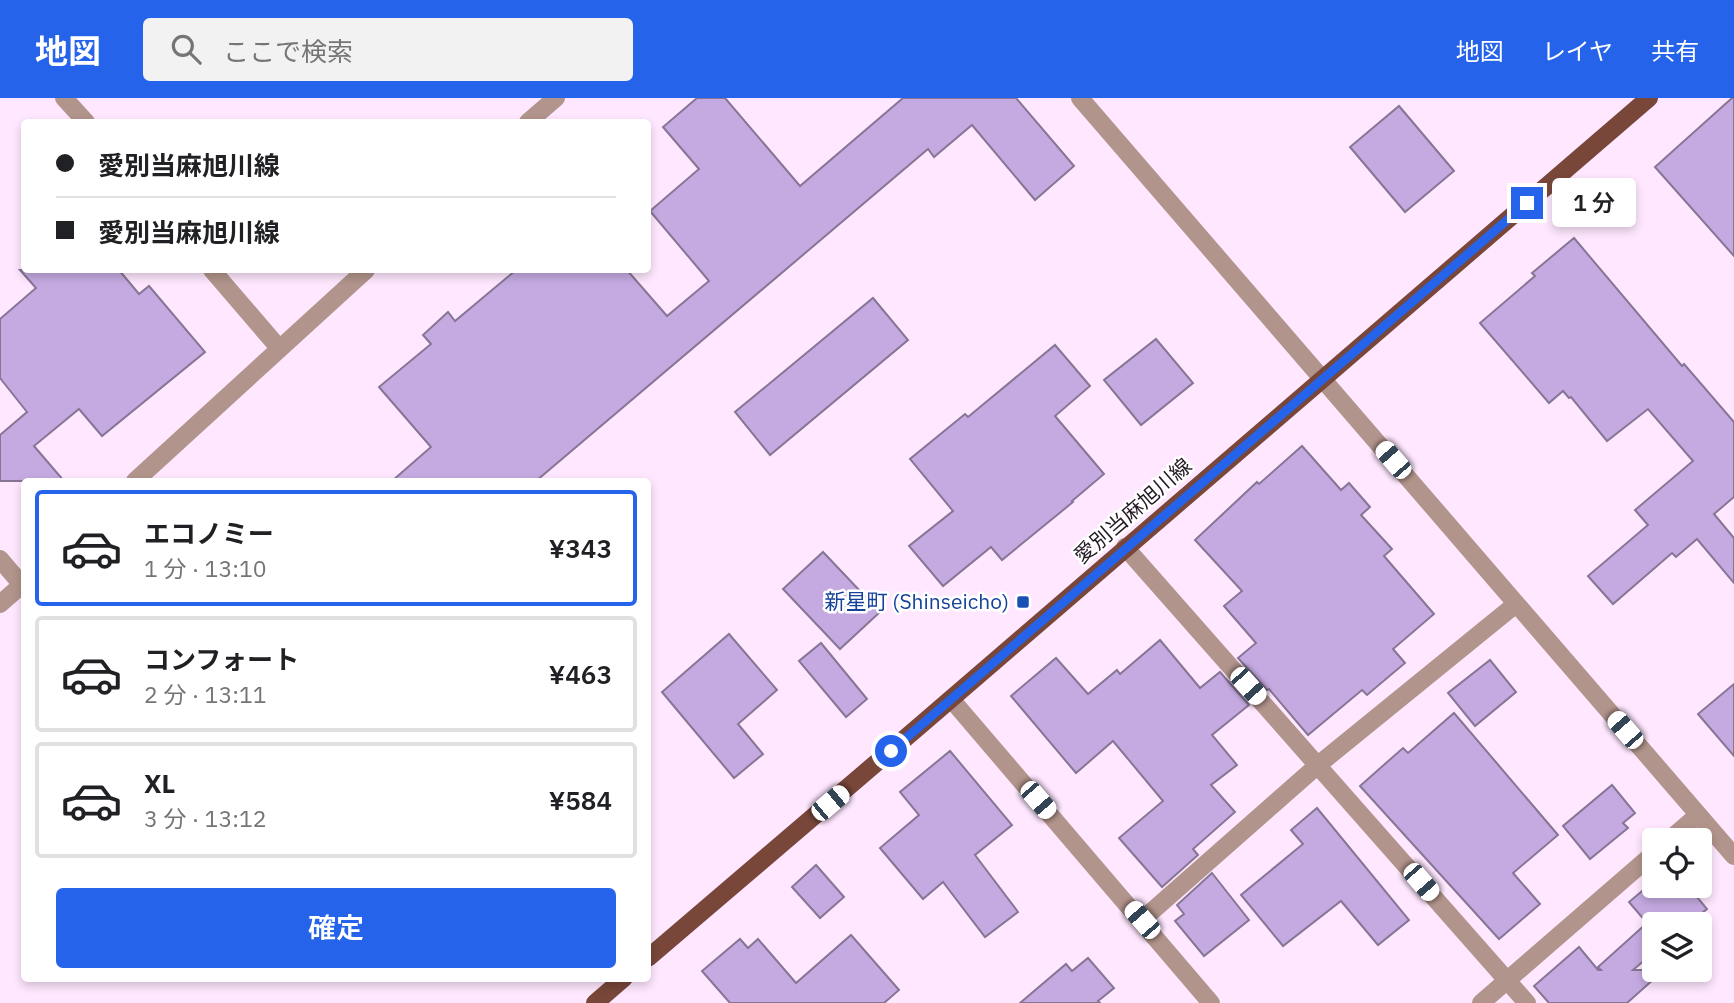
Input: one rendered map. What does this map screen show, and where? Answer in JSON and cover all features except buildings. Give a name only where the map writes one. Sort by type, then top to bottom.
[{"type":"main road","name":"愛別当麻旭川線","points":[[651,955],[1649,98]]},
{"type":"main road","points":[[595,1003],[619,982]]},
{"type":"street","points":[[64,98],[83,119]]},
{"type":"street","points":[[528,98],[534,117],[556,98]]},
{"type":"street","points":[[1080,98],[1734,856]]},
{"type":"street","points":[[215,273],[279,348]]},
{"type":"street","points":[[138,478],[363,273]]},
{"type":"street","points":[[1125,547],[1527,1003]]},
{"type":"street","points":[[0,559],[21,582]]},
{"type":"street","points":[[0,604],[21,586]]},
{"type":"street","points":[[1142,920],[1318,765],[1516,604]]},
{"type":"street","points":[[951,699],[1211,1003]]},
{"type":"street","points":[[1683,828],[1698,815]]},
{"type":"street","points":[[1481,1003],[1642,863]]},
{"type":"place","name":"新星町 (Shinseicho)","points":[[1023,602]]},
{"type":"route","points":[[891,751],[1527,203]]}]
